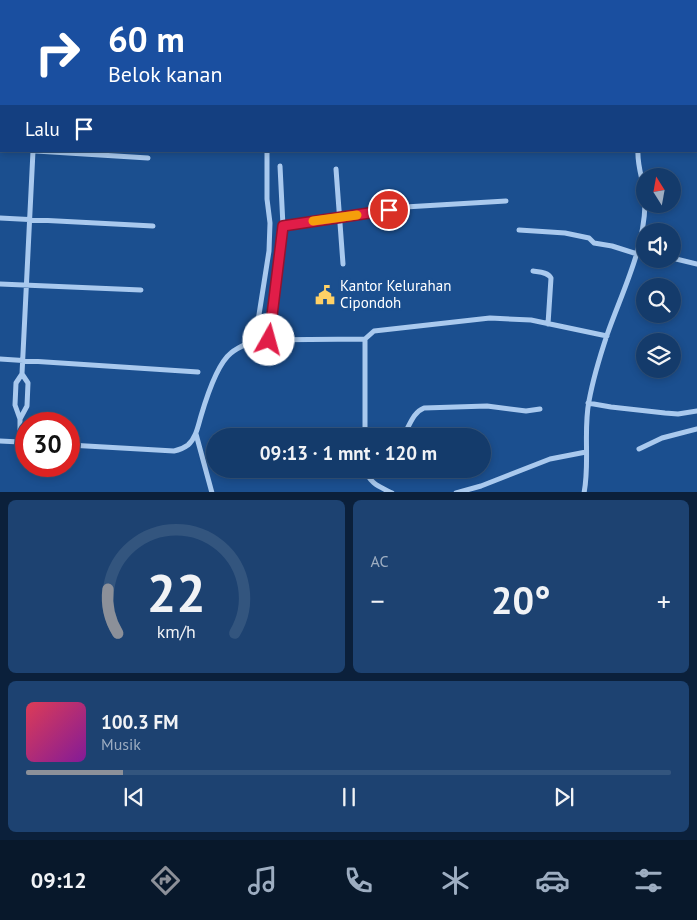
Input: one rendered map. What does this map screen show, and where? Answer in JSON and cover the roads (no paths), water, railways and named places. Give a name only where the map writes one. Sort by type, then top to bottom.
[{"type":"street","points":[[17,412],[15,406],[16,383],[22,374],[34,152]]},
{"type":"street","points":[[50,152],[148,158]]},
{"type":"street","points":[[255,340],[269,251],[270,223],[267,199],[267,152]]},
{"type":"street","points":[[638,152],[638,168]]},
{"type":"street","points":[[269,340],[283,226],[280,166]]},
{"type":"street","points":[[336,169],[343,264]]},
{"type":"street","points":[[283,226],[405,207],[506,201]]},
{"type":"street","points":[[0,218],[152,226]]},
{"type":"street","points":[[519,230],[565,233],[589,238],[594,243],[636,252]]},
{"type":"street","points":[[584,492],[586,482],[588,403],[607,336],[636,255]]},
{"type":"street","points":[[681,260],[697,264]]},
{"type":"street","points":[[533,271],[546,273],[551,278],[548,324]]},
{"type":"street","points":[[0,284],[141,290]]},
{"type":"street","points":[[80,446],[174,451],[188,445],[196,433],[216,374],[230,354],[240,346],[255,340],[365,339],[374,331],[490,318],[531,320],[607,336]]},
{"type":"street","points":[[365,339],[365,428]]},
{"type":"street","points":[[0,359],[198,372]]},
{"type":"street","points":[[22,374],[28,383],[27,406],[24,412]]},
{"type":"street","points":[[588,403],[678,414],[697,411]]},
{"type":"street","points":[[407,428],[412,418],[418,411],[424,408],[487,406],[526,411],[540,409]]},
{"type":"street","points":[[639,449],[662,438],[697,430]]},
{"type":"street","points":[[196,433],[212,492]]},
{"type":"street","points":[[0,441],[15,442]]},
{"type":"street","points":[[459,492],[481,486],[550,460],[586,452]]},
{"type":"street","points":[[369,478],[371,481],[392,492]]},
{"type":"place","name":"Kantor Kelurahan Cipondoh","points":[[325,295]]}]
